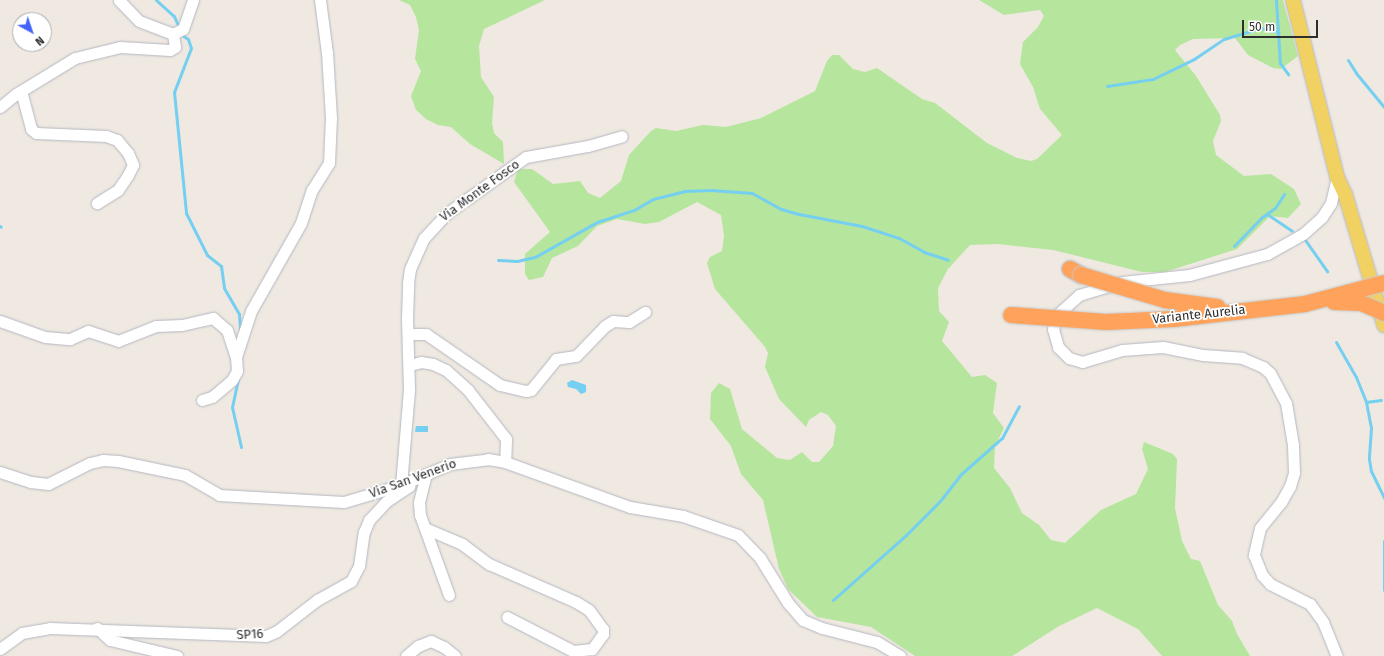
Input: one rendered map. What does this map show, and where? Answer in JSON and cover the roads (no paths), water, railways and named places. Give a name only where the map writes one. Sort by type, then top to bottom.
[{"type":"highway","points":[[1305,304],[1346,289],[1384,271]]},
{"type":"highway","points":[[1076,272],[1164,300],[1206,306],[1257,309]]},
{"type":"highway","name":"Variante Aurelia","points":[[1011,315],[1106,322],[1174,319],[1305,304],[1384,283]]},
{"type":"highway","points":[[1305,304],[1347,301],[1361,303],[1384,314]]},
{"type":"main road","points":[[1293,0],[1337,177],[1346,194],[1384,325]]},
{"type":"street","points":[[119,0],[139,21],[173,34],[183,29],[193,0]]},
{"type":"street","points":[[236,357],[251,311],[301,224],[312,190],[329,163],[331,118],[327,53],[320,0]]},
{"type":"street","points":[[0,107],[20,91],[75,58],[120,47],[170,50],[174,47],[173,34]]},
{"type":"street","points":[[20,91],[31,129],[36,133],[106,136],[117,140],[128,153],[133,165],[128,175],[118,190],[97,203]]},
{"type":"street","name":"Via Monte Fosco","points":[[401,485],[410,366],[408,334],[410,268],[424,238],[446,214],[526,157],[588,146],[622,136]]},
{"type":"street","points":[[1337,177],[1331,203],[1322,217],[1303,234],[1268,254],[1189,275],[1122,282],[1079,295],[1058,314],[1053,329],[1058,347],[1069,358],[1082,362],[1122,350],[1163,347],[1203,355],[1242,358],[1270,373],[1279,385],[1286,403],[1293,445],[1294,473],[1290,486],[1281,502],[1260,528],[1254,555],[1262,575],[1270,584],[1301,598],[1313,609],[1323,622],[1337,656]]},
{"type":"street","points":[[408,334],[426,334],[500,384],[526,391],[531,390],[556,360],[576,356],[605,326],[613,321],[629,322],[645,312]]},
{"type":"street","points":[[0,321],[45,337],[70,339],[88,332],[118,341],[156,326],[182,325],[212,318],[227,330],[236,357],[237,371],[232,380],[212,397],[202,400]]},
{"type":"street","points":[[410,366],[421,362],[433,364],[458,379],[477,400],[490,421],[506,439],[505,462]]},
{"type":"street","name":"Via San Venerio","points":[[0,472],[31,482],[48,484],[90,463],[103,460],[118,461],[185,475],[219,495],[344,502],[401,485],[450,464],[488,459],[505,462],[630,507],[683,516],[738,535],[760,558],[788,603],[804,620],[822,628],[877,642],[900,656]]},
{"type":"street","points":[[426,474],[419,502],[420,515],[427,529],[430,548],[449,594]]},
{"type":"street","name":"SP16","points":[[0,649],[15,636],[35,630],[97,628],[256,637],[277,631],[317,600],[351,581],[359,566],[364,532],[369,520],[387,501],[426,474]]},
{"type":"street","points":[[427,529],[462,544],[489,564],[576,602],[589,610],[603,629],[603,634],[592,649],[573,651],[507,617]]},
{"type":"street","points":[[97,628],[110,640],[177,656]]},
{"type":"street","points":[[406,656],[418,646],[430,642],[444,647],[455,656]]},
{"type":"water","points":[[572,380],[586,385],[586,392],[581,394],[576,389],[568,387],[567,383]]},
{"type":"water","points":[[416,426],[428,426],[428,432],[415,432]]},
{"type":"waterway","points":[[156,0],[174,16],[177,23]]},
{"type":"waterway","points":[[1276,0],[1280,63],[1288,74]]},
{"type":"waterway","points":[[1107,86],[1153,79],[1194,59],[1224,39],[1261,28],[1279,32]]},
{"type":"waterway","points":[[182,35],[188,39],[191,48],[174,92],[186,213],[207,255],[221,266],[224,288],[239,314],[240,329]]},
{"type":"waterway","points":[[1348,60],[1356,73],[1384,107]]},
{"type":"waterway","points":[[498,260],[517,261],[535,257],[597,222],[634,210],[653,199],[684,191],[711,190],[752,193],[781,209],[862,226],[899,238],[924,252],[948,260]]},
{"type":"waterway","points":[[1234,246],[1261,218],[1275,208],[1284,194]]},
{"type":"waterway","points":[[1267,214],[1292,231]]},
{"type":"waterway","points":[[1303,237],[1327,271]]},
{"type":"waterway","points":[[1336,342],[1356,377],[1366,402],[1371,428],[1369,459],[1371,471],[1384,498]]},
{"type":"waterway","points":[[238,379],[232,407],[241,447]]},
{"type":"waterway","points":[[1366,402],[1381,400]]},
{"type":"waterway","points":[[833,600],[906,535],[940,501],[960,475],[1002,438],[1019,406]]},
{"type":"waterway","points":[[1384,541],[1384,590]]}]
